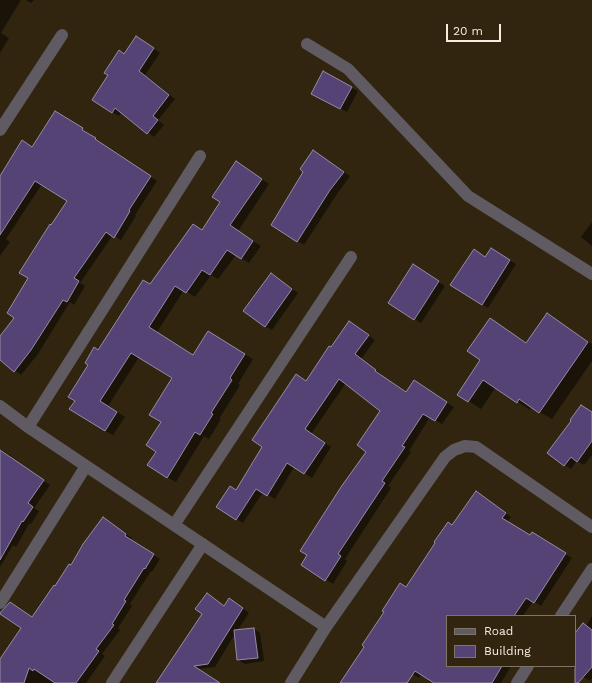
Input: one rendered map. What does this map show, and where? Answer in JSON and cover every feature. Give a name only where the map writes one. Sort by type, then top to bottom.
[{"type":"street","points":[[0,130],[62,35]]},
{"type":"street","points":[[307,44],[348,69],[468,196],[592,274]]},
{"type":"street","points":[[28,427],[200,156]]},
{"type":"street","points":[[174,525],[351,257]]},
{"type":"street","points":[[0,406],[28,427],[326,627]]},
{"type":"street","points":[[291,683],[326,627],[445,457],[454,450],[465,446],[476,447],[592,526]]},
{"type":"street","points":[[0,603],[86,466]]},
{"type":"street","points":[[112,683],[203,544]]},
{"type":"street","points":[[562,615],[592,569]]},
{"type":"street","points":[[517,683],[527,667]]},
{"type":"building","points":[[136,36],[154,48],[139,71],[169,95],[153,116],[158,120],[147,134],[115,108],[112,113],[92,100],[108,75],[104,73],[119,50],[124,54]]},
{"type":"building","points":[[323,71],[352,87],[340,109],[311,94]]},
{"type":"building","points":[[55,111],[83,128],[82,130],[151,176],[129,210],[130,211],[114,238],[106,232],[74,278],[79,281],[67,302],[63,300],[31,350],[14,372],[0,360],[0,336],[14,318],[7,313],[28,278],[19,273],[50,224],[51,225],[67,201],[35,181],[0,235],[0,176],[22,140],[32,147]]},
{"type":"building","points":[[313,150],[344,172],[330,190],[297,242],[271,225],[303,172],[300,169]]},
{"type":"building","points":[[236,161],[262,179],[230,225],[253,241],[241,259],[227,250],[210,275],[202,270],[186,293],[175,286],[149,327],[193,355],[208,331],[245,354],[230,378],[232,380],[211,413],[213,414],[200,435],[195,432],[167,478],[147,465],[156,452],[146,445],[161,422],[149,415],[172,378],[131,353],[100,401],[117,412],[105,431],[69,409],[75,401],[68,397],[88,365],[85,363],[94,347],[98,350],[143,280],[150,284],[193,224],[202,230],[220,202],[212,197]]},
{"type":"building","points":[[491,248],[510,260],[482,305],[450,285],[474,249],[485,257]]},
{"type":"building","points":[[413,264],[439,281],[414,320],[388,303]]},
{"type":"building","points":[[271,273],[292,289],[265,327],[243,311]]},
{"type":"building","points":[[547,313],[588,342],[539,413],[519,399],[517,403],[483,380],[468,402],[457,395],[480,360],[467,351],[490,318],[526,343]]},
{"type":"building","points":[[349,321],[369,335],[355,354],[376,370],[375,371],[406,392],[414,380],[447,402],[435,421],[423,414],[402,446],[405,447],[382,481],[385,483],[338,554],[341,556],[325,581],[301,565],[307,555],[300,551],[341,487],[366,452],[357,445],[380,411],[339,379],[305,429],[325,443],[304,474],[287,463],[267,496],[256,489],[236,520],[216,507],[230,486],[236,490],[262,447],[252,440],[296,374],[306,381],[329,346],[331,347]]},
{"type":"building","points":[[581,405],[592,412],[592,441],[577,462],[571,457],[564,466],[547,453]]},
{"type":"building","points":[[0,450],[44,480],[28,503],[33,507],[23,522],[22,521],[0,560]]},
{"type":"building","points":[[476,491],[506,513],[502,518],[530,535],[532,532],[566,553],[534,603],[526,598],[515,615],[446,615],[446,667],[501,667],[492,683],[434,683],[415,671],[407,683],[340,683],[364,647],[362,645],[384,612],[382,611],[400,583],[406,587],[448,522],[452,525]]},
{"type":"building","points":[[103,517],[126,534],[125,536],[154,554],[124,600],[126,601],[112,624],[114,625],[96,649],[99,651],[76,683],[55,683],[34,669],[33,671],[29,668],[24,683],[0,683],[0,659],[21,628],[0,613],[10,602],[32,617],[69,564],[71,565],[83,544]]},
{"type":"building","points":[[207,593],[224,606],[229,598],[243,608],[208,664],[194,666],[220,683],[156,683],[202,614],[195,609]]},
{"type":"building","points":[[583,623],[592,630],[592,667],[578,683],[575,683],[576,632]]},
{"type":"building","points":[[254,628],[258,658],[237,660],[234,630]]}]
